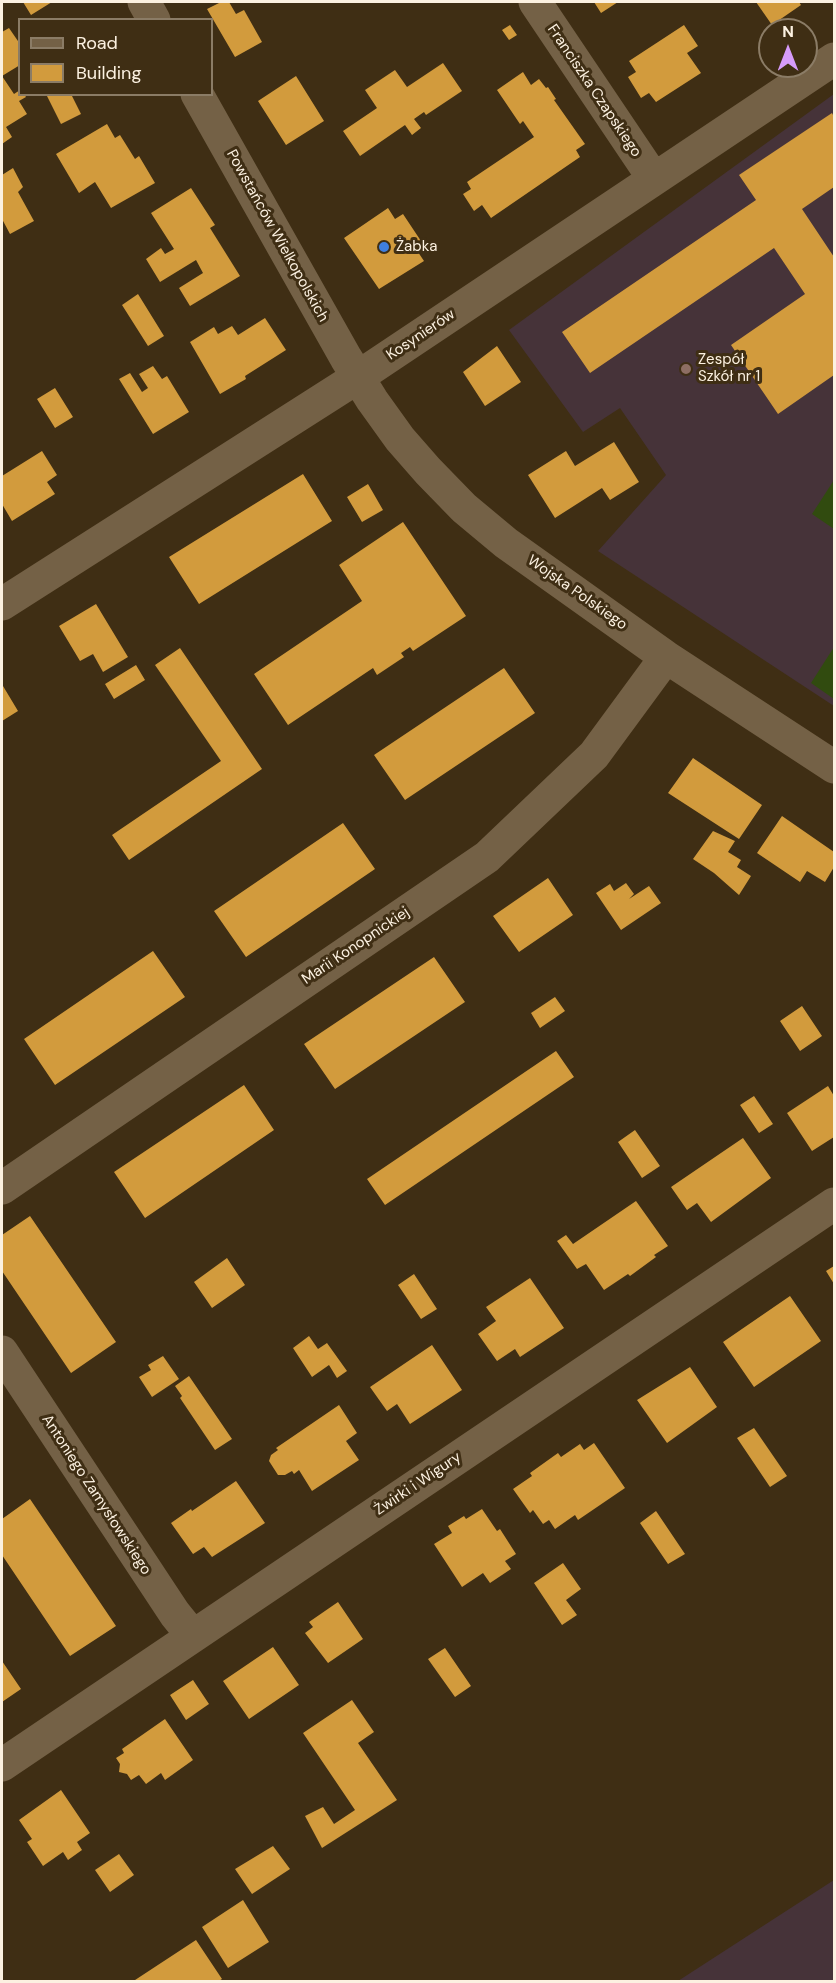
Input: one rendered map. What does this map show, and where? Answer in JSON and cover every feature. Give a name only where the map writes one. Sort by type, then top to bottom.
[{"type":"street","points":[[144,2],[153,18]]},
{"type":"street","name":"Franciszka Czapskiego","points":[[535,2],[654,179]]},
{"type":"street","name":"Kosynierów","points":[[2,604],[358,377],[834,59]]},
{"type":"street","name":"Powstańców Wielkopolskich","points":[[198,96],[358,377]]},
{"type":"street","name":"Wojska Polskiego","points":[[358,377],[400,439],[464,508],[506,543],[666,657],[834,767]]},
{"type":"street","name":"Marii Konopnickiej","points":[[2,1188],[487,857],[594,755],[666,657]]},
{"type":"street","name":"Żwirki i Wigury","points":[[2,1765],[834,1204]]},
{"type":"street","name":"Antoniego Zamysłowskiego","points":[[2,1352],[175,1614],[192,1635]]},
{"type":"shaded area","name":"Zespół Szkół nr 1","points":[[834,94],[834,706],[598,551],[666,475],[620,408],[583,432],[509,330]]},
{"type":"shaded area","points":[[834,1880],[834,1981],[678,1981]]},
{"type":"green space","points":[[834,480],[834,529],[812,514]]},
{"type":"green space","points":[[834,647],[834,699],[811,683]]},
{"type":"building","points":[[23,2],[52,2],[31,15]]},
{"type":"building","points":[[221,2],[229,2],[236,14],[244,10],[262,42],[235,57],[207,9]]},
{"type":"building","points":[[594,2],[618,2],[601,13]]},
{"type":"building","points":[[756,2],[799,2],[801,5],[782,18],[767,18]]},
{"type":"building","points":[[510,25],[517,35],[509,40],[502,30]]},
{"type":"building","points":[[684,25],[698,46],[687,53],[701,73],[656,102],[649,93],[641,98],[628,77],[636,72],[629,61]]},
{"type":"building","points":[[9,28],[18,41],[18,66],[2,76],[2,32]]},
{"type":"building","points":[[443,63],[462,91],[426,115],[424,112],[414,119],[421,128],[412,135],[405,125],[360,156],[343,131],[377,108],[365,90],[395,70],[407,87]]},
{"type":"building","points":[[523,72],[531,85],[539,79],[546,88],[548,87],[556,99],[554,100],[585,144],[576,150],[580,157],[491,218],[482,205],[474,211],[463,194],[471,189],[467,182],[534,137],[523,121],[520,124],[497,90]]},
{"type":"building","points":[[2,76],[14,94],[18,91],[18,96],[26,97],[19,101],[27,114],[6,127],[12,137],[2,144]]},
{"type":"building","points":[[296,76],[324,121],[286,145],[258,101]]},
{"type":"building","points":[[47,96],[72,96],[81,114],[61,124]]},
{"type":"building","points":[[832,113],[834,117],[834,187],[802,209],[834,257],[834,375],[778,414],[731,345],[805,294],[774,248],[590,373],[562,332],[756,200],[739,175]]},
{"type":"building","points":[[107,124],[115,138],[120,135],[135,159],[139,156],[155,183],[111,208],[95,182],[79,193],[56,154]]},
{"type":"building","points":[[13,168],[23,187],[18,192],[34,221],[10,234],[2,219],[2,175]]},
{"type":"building","points":[[191,188],[215,225],[210,228],[240,276],[190,306],[179,288],[203,273],[196,260],[160,282],[146,259],[161,248],[165,254],[174,249],[151,213]]},
{"type":"building","points":[[388,208],[395,219],[403,214],[421,241],[414,246],[424,261],[379,289],[344,238]]},
{"type":"building","points":[[138,294],[164,336],[148,346],[122,305]]},
{"type":"building","points":[[265,318],[286,350],[245,376],[246,379],[220,394],[190,342],[214,327],[218,334],[232,326],[238,335]]},
{"type":"building","points":[[497,346],[521,382],[485,406],[463,372]]},
{"type":"building","points":[[153,366],[162,379],[167,376],[189,412],[153,434],[119,379],[130,373],[142,392],[148,388],[139,374]]},
{"type":"building","points":[[55,388],[73,417],[55,428],[37,399]]},
{"type":"building","points":[[614,442],[639,482],[610,500],[602,488],[555,518],[528,475],[566,451],[575,466]]},
{"type":"building","points":[[42,451],[57,475],[47,482],[55,494],[12,521],[2,504],[2,476]]},
{"type":"building","points":[[303,474],[332,521],[199,604],[169,557]]},
{"type":"building","points":[[368,484],[383,510],[362,522],[347,497]]},
{"type":"building","points":[[403,522],[466,616],[413,651],[410,647],[401,653],[404,657],[377,675],[373,668],[288,725],[254,674],[362,601],[339,565]]},
{"type":"building","points":[[96,604],[128,657],[103,672],[93,654],[80,661],[59,626]]},
{"type":"building","points":[[180,648],[262,769],[129,860],[112,835],[221,761],[155,665]]},
{"type":"building","points":[[136,665],[145,680],[114,699],[105,684]]},
{"type":"building","points":[[504,668],[535,713],[405,800],[374,755]]},
{"type":"building","points":[[2,687],[18,711],[2,721]]},
{"type":"building","points":[[693,758],[762,805],[739,839],[668,793]]},
{"type":"building","points":[[782,816],[834,852],[834,867],[825,882],[807,871],[800,882],[757,853]]},
{"type":"building","points":[[343,823],[375,869],[246,957],[214,911]]},
{"type":"building","points":[[713,831],[735,841],[728,852],[741,860],[737,867],[751,876],[739,895],[714,873],[693,859]]},
{"type":"building","points":[[548,878],[573,915],[519,952],[493,916]]},
{"type":"building","points":[[626,883],[634,894],[629,899],[649,886],[661,903],[621,930],[596,893],[610,884],[614,891]]},
{"type":"building","points":[[153,951],[185,997],[55,1085],[24,1039]]},
{"type":"building","points":[[434,957],[465,1002],[335,1089],[304,1044]]},
{"type":"building","points":[[555,997],[565,1011],[540,1028],[531,1013]]},
{"type":"building","points":[[802,1006],[822,1036],[800,1051],[780,1021]]},
{"type":"building","points":[[556,1051],[574,1077],[385,1205],[367,1179]]},
{"type":"building","points":[[244,1085],[274,1130],[145,1218],[114,1172]]},
{"type":"building","points":[[828,1086],[834,1096],[834,1137],[812,1151],[787,1113]]},
{"type":"building","points":[[754,1096],[773,1124],[759,1133],[740,1105]]},
{"type":"building","points":[[635,1130],[660,1166],[642,1178],[618,1142]]},
{"type":"building","points":[[743,1138],[771,1178],[711,1222],[697,1203],[687,1210],[671,1187]]},
{"type":"building","points":[[636,1201],[668,1246],[630,1276],[628,1274],[604,1290],[586,1264],[577,1269],[557,1241],[566,1235],[573,1244]]},
{"type":"building","points":[[30,1216],[116,1342],[71,1373],[2,1271],[2,1235]]},
{"type":"building","points":[[227,1258],[245,1285],[212,1308],[194,1282]]},
{"type":"building","points":[[834,1266],[834,1284],[826,1271]]},
{"type":"building","points":[[414,1274],[437,1309],[421,1319],[398,1285]]},
{"type":"building","points":[[530,1278],[564,1328],[520,1357],[515,1349],[497,1361],[478,1334],[496,1321],[486,1307]]},
{"type":"building","points":[[790,1296],[821,1341],[754,1387],[723,1342]]},
{"type":"building","points":[[309,1336],[318,1349],[327,1343],[347,1371],[337,1378],[329,1365],[312,1377],[293,1348]]},
{"type":"building","points":[[432,1345],[462,1390],[410,1424],[397,1404],[387,1411],[370,1387]]},
{"type":"building","points":[[163,1356],[179,1379],[152,1397],[139,1377],[151,1370],[148,1365]]},
{"type":"building","points":[[690,1367],[717,1407],[667,1443],[637,1400]]},
{"type":"building","points":[[189,1376],[232,1439],[215,1450],[180,1398],[182,1396],[175,1386]]},
{"type":"building","points":[[339,1405],[357,1433],[346,1441],[359,1460],[312,1491],[299,1470],[294,1474],[292,1471],[285,1475],[278,1475],[269,1461],[271,1455],[278,1450],[276,1448]]},
{"type":"building","points":[[754,1428],[787,1476],[770,1487],[737,1438]]},
{"type":"building","points":[[594,1443],[625,1488],[578,1520],[575,1515],[555,1529],[549,1520],[543,1524],[533,1510],[530,1513],[513,1489],[532,1476],[530,1473],[558,1453],[561,1457],[580,1444],[584,1450]]},
{"type":"building","points":[[236,1481],[265,1523],[212,1557],[204,1547],[193,1554],[171,1523]]},
{"type":"building","points":[[30,1499],[116,1626],[70,1656],[2,1555],[2,1519]]},
{"type":"building","points":[[482,1509],[497,1531],[500,1529],[516,1554],[505,1561],[511,1569],[490,1583],[483,1573],[462,1587],[434,1544],[452,1533],[448,1526]]},
{"type":"building","points":[[656,1511],[685,1554],[668,1564],[640,1523]]},
{"type":"building","points":[[563,1563],[581,1589],[566,1600],[577,1615],[562,1625],[534,1583]]},
{"type":"building","points":[[338,1602],[363,1639],[328,1663],[305,1633],[313,1627],[309,1622]]},
{"type":"building","points":[[273,1647],[299,1685],[249,1719],[223,1681]]},
{"type":"building","points":[[445,1648],[471,1686],[455,1697],[428,1659]]},
{"type":"building","points":[[2,1661],[21,1689],[2,1702]]},
{"type":"building","points":[[193,1680],[209,1704],[186,1720],[170,1695]]},
{"type":"building","points":[[352,1700],[374,1732],[358,1743],[397,1800],[322,1848],[305,1816],[323,1807],[334,1824],[355,1810],[303,1733]]},
{"type":"building","points":[[165,1719],[193,1760],[165,1780],[161,1773],[146,1784],[139,1775],[131,1780],[127,1774],[119,1772],[120,1764],[116,1758],[124,1753],[122,1749]]},
{"type":"building","points":[[61,1790],[90,1833],[77,1842],[82,1850],[68,1860],[63,1852],[43,1866],[27,1842],[32,1839],[19,1820]]},
{"type":"building","points":[[273,1846],[290,1869],[252,1894],[235,1869]]},
{"type":"building","points":[[119,1854],[134,1875],[110,1892],[95,1870]]},
{"type":"building","points":[[243,1900],[269,1942],[228,1968],[202,1927]]},
{"type":"building","points":[[196,1940],[222,1979],[217,1982],[132,1982]]},
{"type":"place","name":"Żabka","points":[[384,247]]},
{"type":"place","name":"Zespół Szkół nr 1","points":[[686,369]]}]
